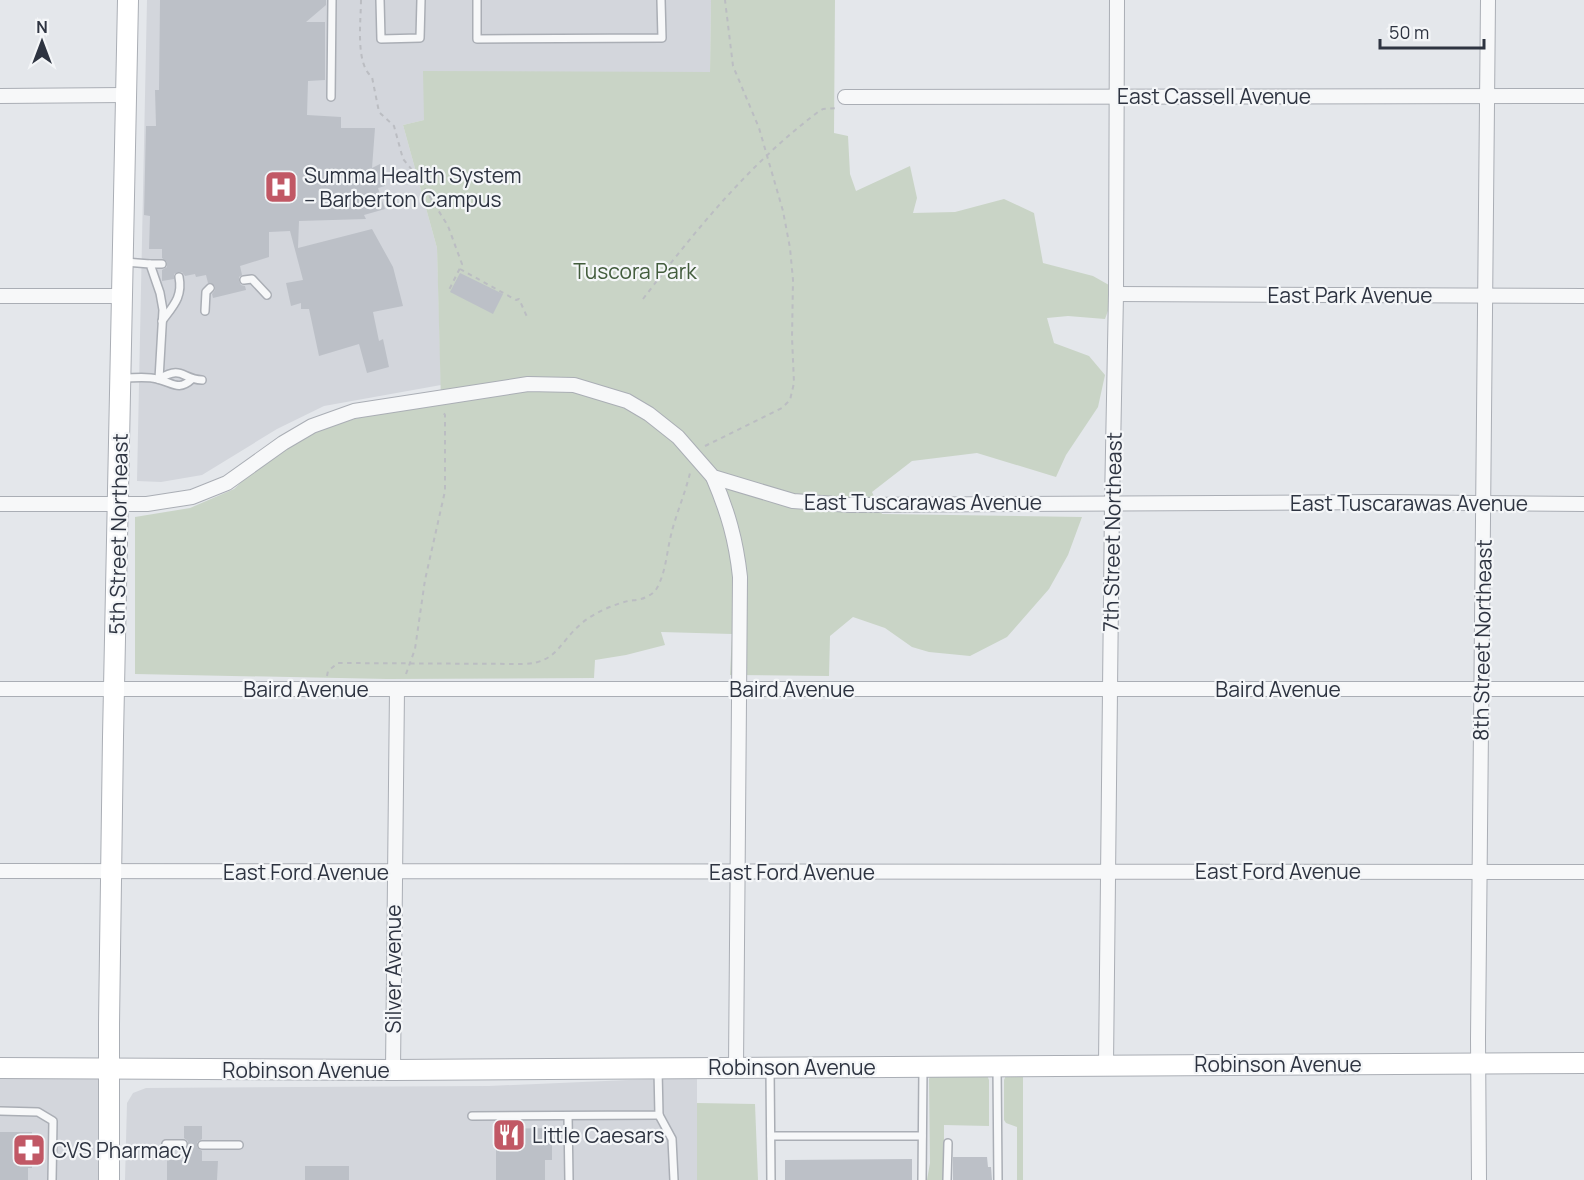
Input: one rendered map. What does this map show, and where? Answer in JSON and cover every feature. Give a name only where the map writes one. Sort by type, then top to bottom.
[{"type":"main road","name":"5th Street Northeast","points":[[109,1180],[117,504],[128,0]]},
{"type":"main road","name":"Robinson Avenue","points":[[0,1068],[393,1070],[1584,1063]]},
{"type":"street","name":"7th Street Northeast","points":[[1106,1065],[1116,294],[1117,0]]},
{"type":"street","name":"8th Street Northeast","points":[[1479,1180],[1478,1064],[1488,0]]},
{"type":"street","points":[[0,96],[125,96]]},
{"type":"street","name":"East Cassell Avenue","points":[[844,103],[1116,97],[1584,96]]},
{"type":"street","name":"East Park Avenue","points":[[1116,294],[1584,296]]},
{"type":"street","points":[[0,296],[122,296]]},
{"type":"street","points":[[0,504],[147,504],[192,497],[227,483],[283,443],[312,426],[354,411],[528,384],[574,385],[600,391],[627,401],[649,414],[678,438],[713,477],[729,517],[740,577],[736,1067]]},
{"type":"street","name":"East Tuscarawas Avenue","points":[[713,477],[793,501],[821,504],[1584,504]]},
{"type":"street","name":"Baird Avenue","points":[[0,689],[1584,689]]},
{"type":"street","name":"Silver Avenue","points":[[393,1070],[394,872],[400,689]]},
{"type":"street","name":"East Ford Avenue","points":[[0,871],[1584,872]]},
{"type":"lane","points":[[331,97],[332,0]]},
{"type":"lane","points":[[380,0],[381,39],[420,39],[421,0]]},
{"type":"lane","points":[[477,0],[477,39],[662,38],[661,0]]},
{"type":"lane","points":[[123,262],[162,264]]},
{"type":"lane","points":[[150,264],[163,310],[159,379]]},
{"type":"lane","points":[[162,321],[176,302],[181,290],[178,278]]},
{"type":"lane","points":[[244,280],[252,279],[267,295]]},
{"type":"lane","points":[[205,311],[206,292],[210,288]]},
{"type":"lane","points":[[159,379],[171,373],[184,373],[192,379],[202,380]]},
{"type":"lane","points":[[121,378],[159,379],[171,385],[185,385],[192,379]]},
{"type":"lane","points":[[922,1180],[923,1066]]},
{"type":"lane","points":[[997,1066],[998,1180]]},
{"type":"lane","points":[[770,1067],[771,1180]]},
{"type":"lane","points":[[658,1068],[659,1115],[672,1139],[674,1180]]},
{"type":"lane","points":[[0,1111],[38,1112],[53,1121],[52,1180]]},
{"type":"lane","points":[[472,1116],[659,1115]]},
{"type":"lane","points":[[568,1116],[569,1180]]},
{"type":"lane","points":[[771,1136],[922,1136]]},
{"type":"lane","points":[[947,1180],[948,1143]]},
{"type":"lane","points":[[166,1144],[183,1144]]},
{"type":"lane","points":[[202,1145],[239,1145]]},
{"type":"path","points":[[361,0],[361,57],[366,73],[372,77],[379,111],[394,126],[403,159],[417,176],[448,226],[462,260],[449,290]]},
{"type":"path","points":[[325,689],[328,671],[338,663],[538,663],[554,654],[563,641],[584,621],[604,609],[643,599],[654,592],[665,566],[671,534],[691,467],[692,452],[782,408],[790,400],[794,382],[793,280],[783,211],[759,128],[733,66],[725,0]]},
{"type":"path","points":[[643,299],[700,225],[767,155],[818,111],[844,103]]},
{"type":"path","points":[[460,269],[516,300],[519,298],[528,319]]},
{"type":"path","points":[[400,689],[415,650],[425,580],[445,491],[445,415],[438,407],[435,398]]},
{"type":"shaded area","name":"Summa Health System – Barberton Campus","points":[[147,0],[711,0],[710,72],[424,72],[424,120],[403,125],[437,248],[441,385],[324,406],[277,429],[202,475],[161,482],[137,481]]},
{"type":"shaded area","points":[[0,1068],[110,1069],[109,1180],[0,1180]]},
{"type":"shaded area","points":[[697,1077],[697,1180],[125,1180],[127,1103],[133,1093],[146,1088],[489,1086]]},
{"type":"green space","name":"Tuscora Park","points":[[711,0],[835,0],[834,133],[848,136],[850,174],[856,191],[910,166],[917,198],[913,213],[955,212],[1004,199],[1034,213],[1043,263],[1093,276],[1116,289],[1105,319],[1068,316],[1047,318],[1054,343],[1089,356],[1105,375],[1098,407],[1066,455],[1056,477],[977,453],[912,461],[872,492],[882,514],[1082,517],[1068,555],[1049,589],[1007,637],[970,656],[929,652],[912,647],[885,628],[853,617],[830,636],[829,676],[730,675],[732,634],[661,632],[665,645],[595,660],[594,678],[387,679],[135,674],[135,517],[190,508],[234,489],[249,475],[310,432],[358,418],[441,402],[437,248],[403,125],[424,120],[423,71],[710,72]]},
{"type":"green space","points":[[986,1073],[989,1080],[989,1126],[944,1125],[944,1180],[927,1180],[930,1163],[929,1079],[931,1074]]},
{"type":"green space","points":[[1007,1073],[1023,1073],[1023,1180],[1017,1180],[1017,1127],[1004,1120],[1004,1080]]},
{"type":"green space","points":[[697,1103],[755,1104],[758,1180],[697,1180]]},
{"type":"building","points":[[160,0],[326,0],[326,5],[306,22],[325,22],[325,80],[308,81],[307,115],[341,117],[341,128],[375,128],[372,168],[380,164],[385,186],[378,188],[385,209],[364,215],[366,219],[299,221],[298,248],[372,229],[393,267],[403,306],[373,312],[379,341],[383,339],[389,367],[367,373],[359,344],[319,356],[309,309],[301,309],[301,303],[291,306],[286,283],[303,280],[290,231],[269,232],[269,257],[240,266],[242,275],[239,281],[246,290],[213,298],[215,286],[208,283],[206,275],[185,276],[182,272],[178,272],[174,274],[174,279],[162,281],[162,270],[167,267],[167,262],[162,258],[162,249],[149,249],[150,216],[144,215],[146,126],[156,126],[155,90],[159,90]]},
{"type":"building","points":[[460,273],[503,294],[493,314],[450,292]]},
{"type":"building","points":[[184,1126],[202,1126],[202,1139],[197,1142],[197,1147],[202,1151],[202,1161],[218,1161],[217,1180],[167,1180],[167,1160],[183,1160],[183,1150],[188,1146],[188,1141],[184,1138]]},
{"type":"building","points":[[552,1128],[552,1160],[545,1160],[545,1180],[496,1180],[496,1129]]},
{"type":"building","name":"CVS Pharmacy","points":[[0,1132],[32,1132],[32,1168],[28,1168],[28,1180],[0,1180]]},
{"type":"building","points":[[953,1157],[987,1157],[992,1180],[953,1180]]},
{"type":"building","points":[[912,1159],[912,1180],[785,1180],[785,1160]]},
{"type":"building","points":[[305,1166],[349,1166],[349,1180],[305,1180]]},
{"type":"place","name":"Summa Health System – Barberton Campus","points":[[281,187]]},
{"type":"place","name":"Little Caesars","points":[[509,1135]]},
{"type":"place","name":"CVS Pharmacy","points":[[29,1150]]}]
